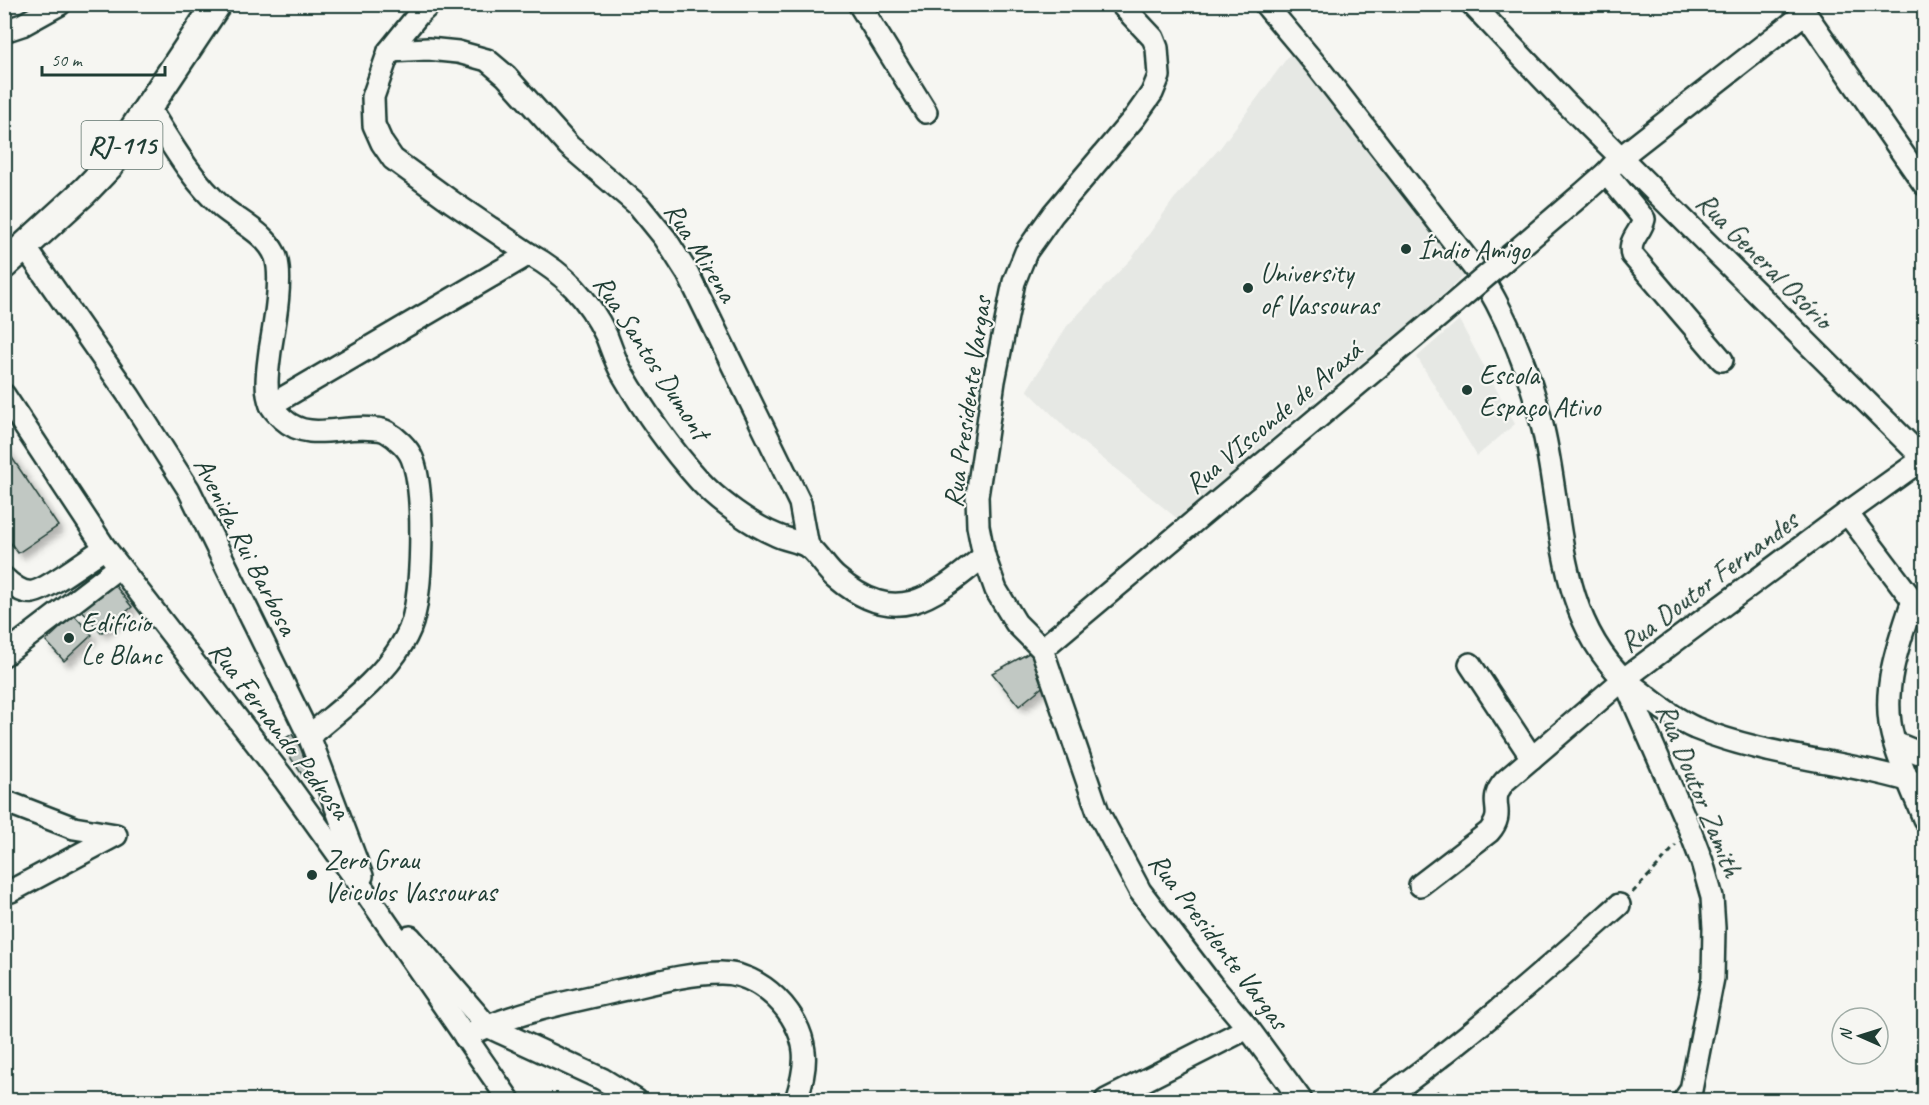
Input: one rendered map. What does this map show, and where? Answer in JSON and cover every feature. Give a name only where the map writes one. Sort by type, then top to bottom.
[{"type":"main road","name":"RJ-115","points":[[4,265],[109,166],[217,4]]},
{"type":"street","points":[[4,31],[22,25],[60,4]]},
{"type":"street","name":"Rua Santos Dumont","points":[[430,4],[418,15],[389,51],[373,97],[374,125],[382,143],[393,159],[442,196],[529,254],[548,264],[572,284],[591,309],[621,371],[666,438],[699,480],[737,512],[774,534],[808,547],[835,577],[862,596],[887,604],[911,603],[934,594],[984,556]]},
{"type":"street","points":[[859,4],[926,112]]},
{"type":"street","name":"Rua Presidente Vargas","points":[[1121,4],[1153,38],[1157,48],[1159,76],[1152,93],[1135,117],[1047,223],[1026,252],[1014,282],[994,381],[977,496],[978,526],[984,556],[996,590],[1016,623],[1042,649],[1098,812],[1140,891],[1211,984],[1248,1028],[1301,1101]]},
{"type":"street","points":[[1266,4],[1485,282],[1498,303],[1518,347],[1534,392],[1544,431],[1563,554],[1572,591],[1586,625],[1601,651],[1624,679],[1668,713],[1694,727],[1732,741],[1917,782]]},
{"type":"street","name":"Rua General Osório","points":[[1472,4],[1565,102],[1924,458]]},
{"type":"street","points":[[1802,9],[1924,184]]},
{"type":"street","name":"Rua VIsconde de Araxá","points":[[1042,649],[1450,307],[1606,173],[1621,156],[1802,9]]},
{"type":"street","name":"Rua Mirena","points":[[389,51],[428,49],[458,52],[487,60],[506,76],[569,146],[639,206],[665,238],[688,274],[800,503],[808,547]]},
{"type":"street","points":[[148,106],[205,190],[223,208],[266,242],[275,255],[278,285],[267,374],[271,405],[290,424],[312,432],[365,427],[386,431],[400,442],[412,457],[418,487],[420,530],[419,587],[414,618],[391,662],[309,736]]},
{"type":"street","points":[[1606,173],[1644,219],[1644,223],[1633,239],[1632,255],[1722,360]]},
{"type":"street","name":"Avenida Rui Barbosa","points":[[25,247],[129,396],[189,490],[309,736],[370,900]]},
{"type":"street","points":[[271,405],[529,254]]},
{"type":"street","name":"Rua Fernando Pedrosa","points":[[4,395],[105,548],[284,779],[509,1101]]},
{"type":"street","name":"Rua Doutor Fernandes","points":[[1420,885],[1489,832],[1498,819],[1496,790],[1624,679],[1924,458]]},
{"type":"street","points":[[1847,513],[1919,608],[1893,658],[1888,700],[1895,743],[1917,782],[1924,819]]},
{"type":"street","points":[[4,578],[18,588],[32,592],[45,587],[105,548]]},
{"type":"street","points":[[4,655],[119,567]]},
{"type":"street","points":[[1470,664],[1532,758]]},
{"type":"street","name":"Rua Doutor Zamith","points":[[1624,679],[1689,828],[1712,897],[1713,978],[1694,1097]]},
{"type":"street","points":[[1895,743],[1924,755]]},
{"type":"street","points":[[4,801],[74,828],[116,835],[7,892]]},
{"type":"street","points":[[370,900],[396,920],[487,1026],[602,1079],[636,1101]]},
{"type":"street","points":[[1382,1101],[1445,1055],[1492,1016],[1619,904]]},
{"type":"street","points":[[465,1037],[487,1026],[572,1001],[652,983],[722,973],[744,977],[782,1002],[796,1023],[804,1050],[804,1073],[796,1101]]},
{"type":"street","points":[[1106,1101],[1248,1028]]},
{"type":"path","points":[[1619,904],[1658,866],[1689,828]]},
{"type":"shaded area","name":"University of Vassouras","points":[[1290,54],[1399,182],[1467,273],[1416,319],[1310,404],[1179,520],[1071,433],[1027,390],[1067,326],[1132,258],[1174,199],[1220,148]]},
{"type":"shaded area","name":"Escola Espaço Ativo","points":[[1459,320],[1515,424],[1477,456],[1417,357]]},
{"type":"building","points":[[4,446],[58,526],[18,553],[4,534]]},
{"type":"building","points":[[114,584],[132,607],[101,633],[82,610]]},
{"type":"building","name":"Edifício Le Blanc","points":[[74,615],[92,635],[64,661],[46,641]]},
{"type":"building","points":[[1029,653],[1044,665],[1046,684],[1019,706],[992,673]]},
{"type":"building","points":[[292,734],[316,772],[305,779],[280,742]]},
{"type":"building","points":[[1438,1091],[1446,1100],[1426,1100]]},
{"type":"place","name":"Índio Amigo","points":[[1406,249]]},
{"type":"place","name":"University of Vassouras","points":[[1248,288]]},
{"type":"place","name":"Escola Espaço Ativo","points":[[1467,390]]},
{"type":"place","name":"Edifício Le Blanc","points":[[69,638]]},
{"type":"place","name":"Zero Grau Veiculos Vassouras","points":[[312,875]]}]
